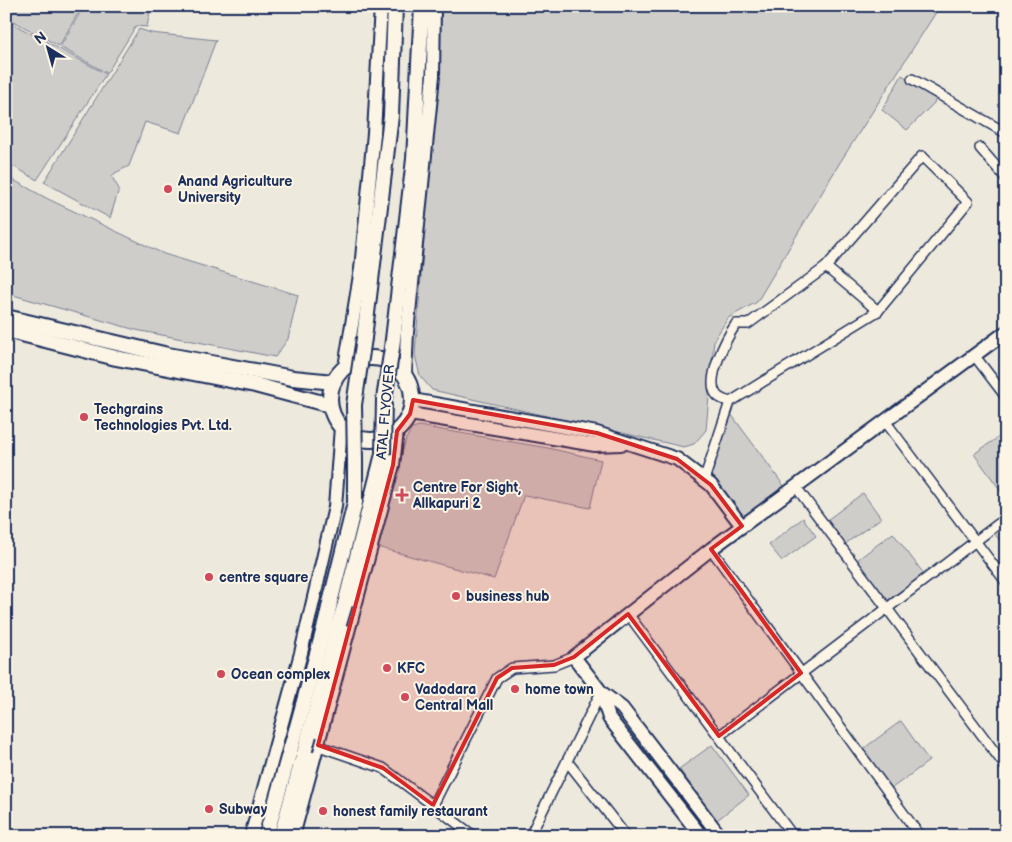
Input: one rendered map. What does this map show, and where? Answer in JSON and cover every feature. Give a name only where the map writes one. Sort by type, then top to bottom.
[{"type":"main road","name":"ATAL FLYOVER","points":[[266,836],[318,650],[355,503],[354,405],[391,116],[395,6]]},
{"type":"main road","name":"ATAL FLYOVER","points":[[280,836],[347,595],[383,454],[384,399],[414,159],[422,6]]},
{"type":"main road","points":[[6,317],[330,405]]},
{"type":"main road","points":[[6,330],[116,358],[334,382]]},
{"type":"main road","points":[[370,358],[384,360],[396,366],[405,375],[411,387],[412,407],[397,431],[379,440],[365,440],[352,436],[341,427],[333,416],[330,405],[331,389],[345,367],[357,360],[370,358]]},
{"type":"street","points":[[345,367],[361,269],[374,134],[381,6]]},
{"type":"street","points":[[405,375],[407,333],[433,76],[434,6]]},
{"type":"street","points":[[912,79],[1006,134]]},
{"type":"street","points":[[980,148],[1006,178]]},
{"type":"street","points":[[704,480],[730,402],[878,312],[968,202],[922,156],[826,267],[748,324],[736,324],[720,350],[715,374],[714,392],[718,397],[730,402]]},
{"type":"street","points":[[826,267],[878,312]]},
{"type":"street","points":[[434,806],[496,678],[512,668],[554,665],[574,656],[711,549],[1006,332]]},
{"type":"street","points":[[974,355],[1006,396]]},
{"type":"street","points":[[412,407],[598,433],[677,459],[711,485],[742,526]]},
{"type":"street","points":[[885,421],[1006,582]]},
{"type":"street","points":[[251,836],[280,736],[335,507],[341,427]]},
{"type":"street","points":[[292,836],[354,614],[393,465],[397,431]]},
{"type":"street","points":[[796,487],[1006,767]]},
{"type":"street","points":[[719,736],[1006,518]]},
{"type":"street","points":[[711,549],[920,836]]},
{"type":"street","points":[[311,612],[354,614]]},
{"type":"street","points":[[628,614],[793,836]]},
{"type":"street","points":[[574,656],[600,692],[609,718],[701,836]]},
{"type":"street","points":[[530,836],[600,692]]},
{"type":"street","points":[[600,692],[622,708],[720,836]]},
{"type":"street","points":[[280,736],[318,745],[384,768],[474,836]]},
{"type":"street","points":[[567,761],[626,836]]},
{"type":"highlighted area","points":[[413,400],[597,433],[677,459],[711,485],[742,526],[711,549],[801,673],[719,736],[628,614],[574,657],[554,665],[512,668],[497,678],[433,805],[383,768],[318,745],[393,465],[397,431],[410,414]]},
{"type":"shaded area","points":[[6,6],[82,6],[59,46],[6,17]]},
{"type":"shaded area","points":[[84,6],[151,6],[147,27],[136,26],[107,73],[60,47]]},
{"type":"shaded area","points":[[442,6],[940,6],[839,164],[757,302],[728,318],[714,340],[706,430],[694,444],[684,447],[432,390],[420,376],[415,355]]},
{"type":"shaded area","points":[[6,20],[106,74],[37,180],[6,162]]},
{"type":"shaded area","points":[[139,29],[151,33],[216,40],[181,133],[145,122],[129,166],[115,173],[112,177],[119,189],[110,218],[44,182]]},
{"type":"shaded area","points":[[902,75],[936,97],[934,103],[907,130],[882,110]]},
{"type":"shaded area","points":[[6,176],[48,199],[164,254],[298,295],[288,339],[275,357],[136,330],[6,293]]},
{"type":"shaded area","points":[[731,414],[784,486],[744,518],[711,474]]},
{"type":"shaded area","points":[[419,426],[548,448],[601,460],[590,508],[524,495],[494,579],[377,547],[406,439],[412,428]]},
{"type":"shaded area","points":[[1006,432],[1006,498],[974,454]]},
{"type":"shaded area","points":[[863,493],[881,518],[845,544],[827,520]]},
{"type":"shaded area","points":[[803,518],[816,536],[782,561],[769,545]]},
{"type":"shaded area","points":[[1006,524],[1006,549],[994,533]]},
{"type":"shaded area","points":[[893,533],[924,574],[887,601],[857,560]]},
{"type":"shaded area","points":[[901,721],[929,761],[892,788],[863,749]]},
{"type":"shaded area","points":[[712,745],[749,795],[717,820],[679,769]]},
{"type":"place","name":"Anand Agriculture University","points":[[168,189]]},
{"type":"place","name":"Techgrains Technologies Pvt. Ltd.","points":[[84,417]]},
{"type":"place","name":"Centre For Sight, Allkapuri 2","points":[[402,495]]},
{"type":"place","name":"centre square","points":[[209,577]]},
{"type":"place","name":"business hub","points":[[456,596]]},
{"type":"place","name":"KFC","points":[[387,668]]},
{"type":"place","name":"Ocean complex","points":[[221,674]]},
{"type":"place","name":"home town","points":[[515,689]]},
{"type":"place","name":"Vadodara Central Mall","points":[[405,697]]},
{"type":"place","name":"Subway","points":[[209,809]]},
{"type":"place","name":"honest family restaurant","points":[[323,811]]}]
